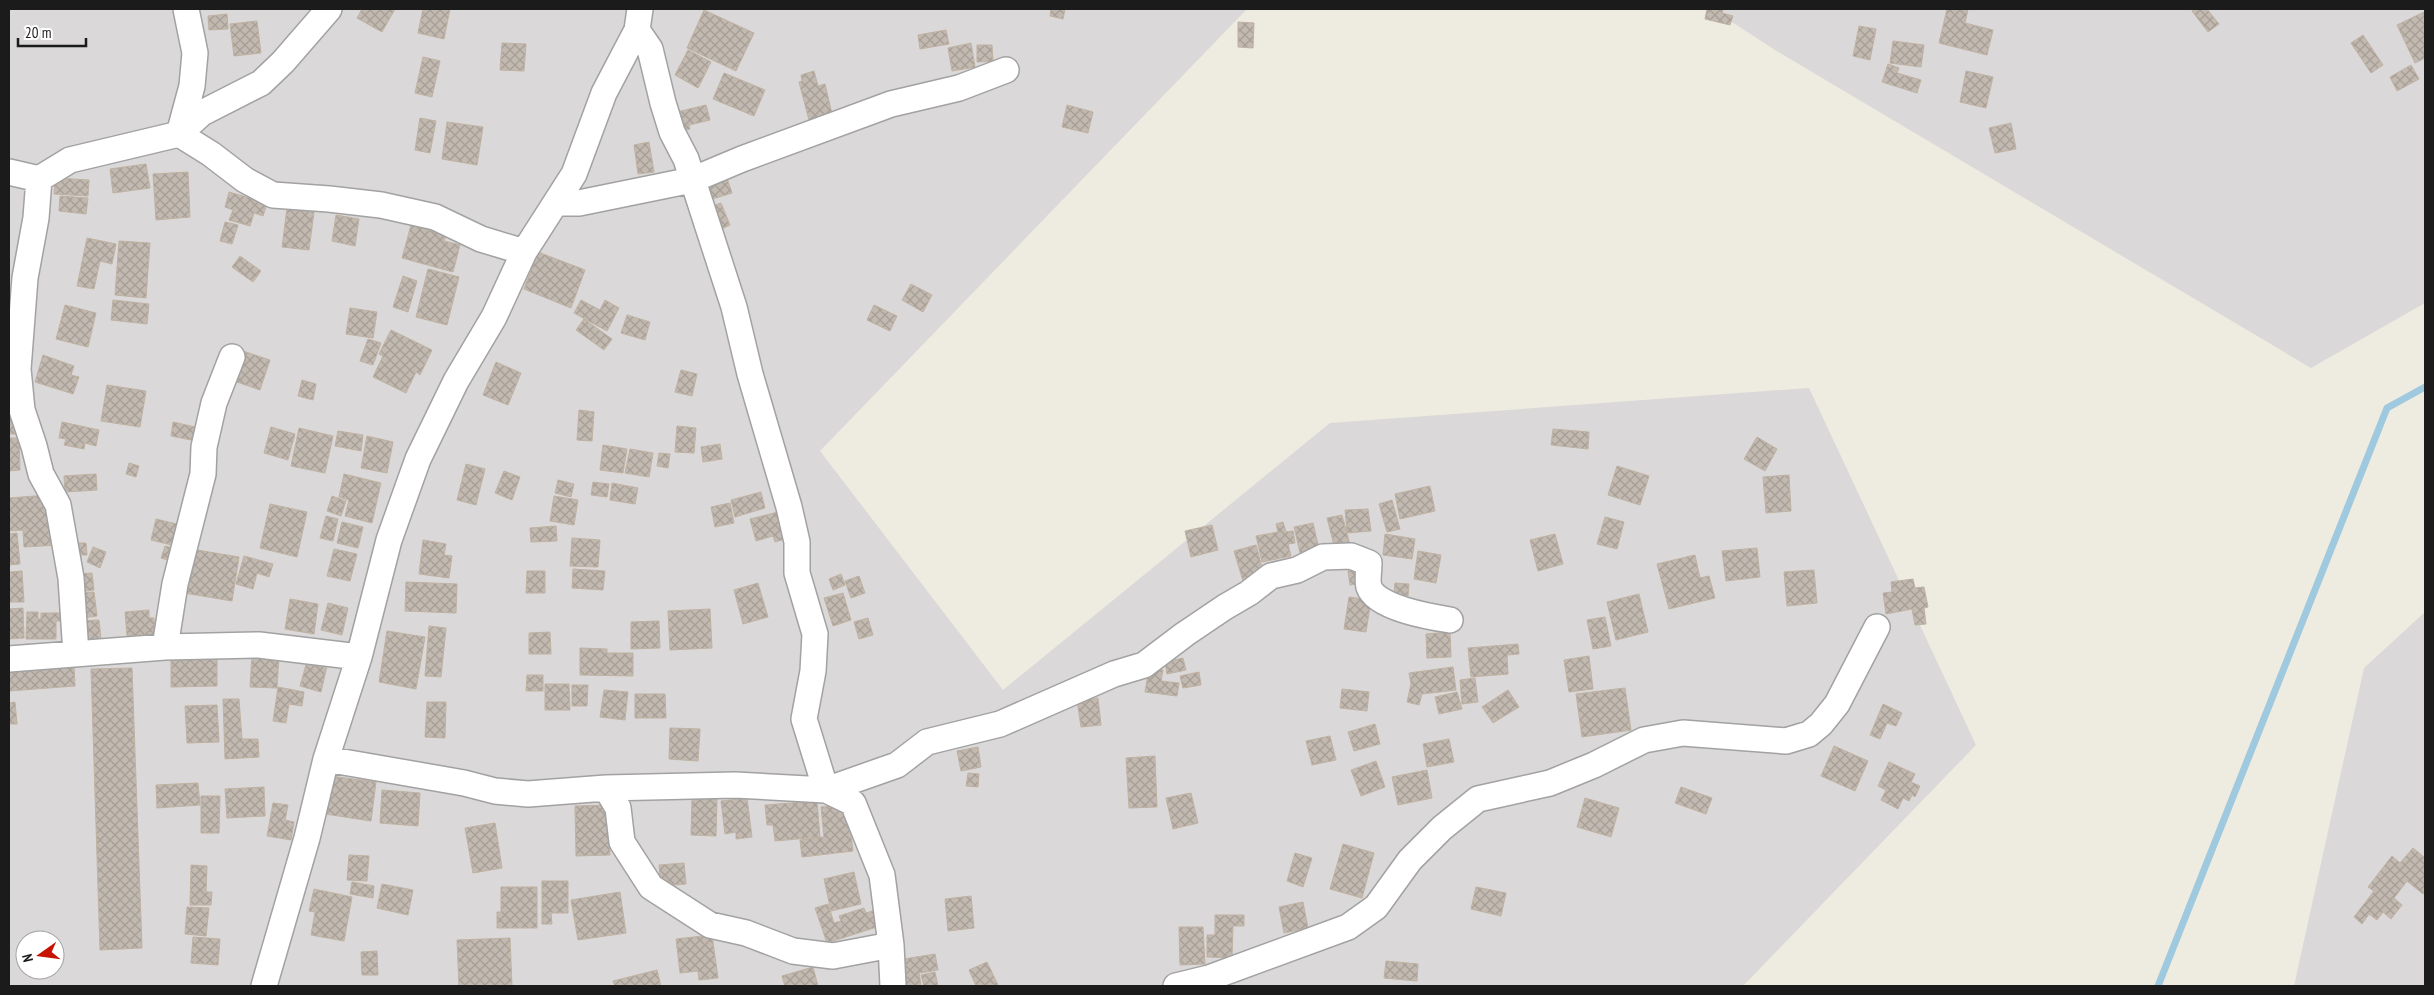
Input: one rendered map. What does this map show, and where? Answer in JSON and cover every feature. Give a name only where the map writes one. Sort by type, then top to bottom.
[{"type":"street","points":[[179,134],[192,86],[195,53],[186,9]]},
{"type":"street","points":[[9,172],[39,179],[70,160],[179,134],[202,113],[261,83],[283,62],[329,9]]},
{"type":"street","points":[[638,19],[650,49],[672,132],[686,160],[734,307],[750,374],[789,507],[797,542],[797,573],[815,634],[814,671],[804,719],[826,790],[852,803],[882,875],[894,986]]},
{"type":"street","points":[[264,986],[308,838],[326,758],[359,657],[389,540],[418,460],[456,381],[494,317],[524,252],[574,174],[604,93],[638,19]]},
{"type":"street","points":[[557,203],[580,203],[692,180],[742,158],[891,104],[959,88],[1006,70]]},
{"type":"street","points":[[179,134],[211,154],[245,180],[272,195],[381,205],[436,217],[481,240],[524,252]]},
{"type":"street","points":[[39,179],[36,218],[25,278],[18,369],[22,410],[41,474],[58,505],[71,578],[76,654]]},
{"type":"street","points":[[165,647],[175,584],[203,474],[204,447],[214,403],[232,357]]},
{"type":"street","points":[[326,758],[503,792],[528,794],[606,788],[735,785],[826,790],[897,765],[927,742],[1000,724],[1114,674],[1144,665],[1225,606],[1249,593],[1271,576],[1297,570],[1323,558],[1351,556],[1369,563],[1369,587],[1377,598],[1422,615],[1450,620]]},
{"type":"street","points":[[1176,986],[1209,978],[1348,927],[1376,907],[1410,860],[1442,828],[1478,799],[1550,783],[1594,765],[1644,740],[1683,733],[1786,741],[1809,734],[1821,724],[1837,704],[1876,627]]},
{"type":"street","points":[[9,659],[165,647],[259,645],[359,657]]},
{"type":"street","points":[[606,788],[618,808],[622,842],[651,887],[710,925],[746,934],[793,951],[833,956],[891,945]]},
{"type":"shaded area","points":[[9,9],[1247,9],[820,451],[1003,690],[1330,423],[1809,388],[1976,745],[1743,986],[9,986]]},
{"type":"shaded area","points":[[1712,9],[2425,9],[2425,303],[2311,368],[1775,50]]},
{"type":"shaded area","points":[[2425,612],[2425,986],[2294,986],[2364,668]]},
{"type":"building","points":[[362,9],[395,9],[382,32],[357,18]]},
{"type":"building","points":[[423,9],[450,9],[444,39],[418,33]]},
{"type":"building","points":[[1051,9],[1065,9],[1063,19],[1050,16]]},
{"type":"building","points":[[1707,9],[1723,9],[1722,13],[1733,16],[1730,25],[1705,19]]},
{"type":"building","points":[[1947,9],[1968,9],[1965,23],[1993,30],[1987,55],[1939,43]]},
{"type":"building","points":[[2195,9],[2207,9],[2219,24],[2208,32],[2192,11]]},
{"type":"building","points":[[704,10],[754,33],[736,71],[687,48]]},
{"type":"building","points":[[2424,12],[2425,58],[2415,63],[2397,25]]},
{"type":"building","points":[[227,14],[228,29],[209,30],[208,16]]},
{"type":"building","points":[[257,21],[261,53],[234,56],[230,24]]},
{"type":"building","points":[[1238,22],[1254,23],[1253,48],[1238,47]]},
{"type":"building","points":[[1859,26],[1876,29],[1870,60],[1853,56]]},
{"type":"building","points":[[946,30],[949,44],[920,49],[918,35]]},
{"type":"building","points":[[2363,35],[2383,65],[2371,73],[2351,43]]},
{"type":"building","points":[[1893,41],[1924,45],[1921,67],[1890,63]]},
{"type":"building","points":[[502,43],[526,44],[524,71],[500,70]]},
{"type":"building","points":[[971,43],[975,67],[952,71],[948,48]]},
{"type":"building","points":[[977,45],[992,45],[993,61],[977,62]]},
{"type":"building","points":[[688,50],[711,62],[698,88],[675,75]]},
{"type":"building","points":[[423,57],[440,61],[432,97],[415,93]]},
{"type":"building","points":[[1888,64],[1899,68],[1897,73],[1921,80],[1917,93],[1882,82]]},
{"type":"building","points":[[2411,65],[2419,79],[2397,91],[2390,77]]},
{"type":"building","points":[[814,71],[818,86],[825,84],[832,114],[809,120],[799,82],[802,81],[801,75]]},
{"type":"building","points":[[1966,71],[1993,77],[1986,108],[1960,102]]},
{"type":"building","points":[[724,73],[765,90],[754,116],[713,99]]},
{"type":"building","points":[[706,105],[710,120],[689,125],[690,129],[678,132],[673,113]]},
{"type":"building","points":[[1067,105],[1093,112],[1088,133],[1062,127]]},
{"type":"building","points":[[420,118],[436,121],[430,153],[415,150]]},
{"type":"building","points":[[447,122],[483,127],[477,165],[442,159]]},
{"type":"building","points":[[2011,123],[2016,149],[1995,153],[1989,128]]},
{"type":"building","points":[[649,142],[654,172],[638,174],[634,145]]},
{"type":"building","points":[[146,164],[150,188],[113,193],[110,169]]},
{"type":"building","points":[[188,172],[190,217],[156,220],[153,174]]},
{"type":"building","points":[[726,175],[732,193],[706,201],[700,184]]},
{"type":"building","points":[[55,178],[89,180],[88,196],[54,194]]},
{"type":"building","points":[[229,192],[267,203],[263,216],[254,213],[250,226],[229,220],[233,210],[225,207]]},
{"type":"building","points":[[60,196],[88,198],[86,214],[59,211]]},
{"type":"building","points":[[721,203],[730,225],[717,231],[707,208]]},
{"type":"building","points":[[287,208],[314,212],[309,250],[282,247]]},
{"type":"building","points":[[336,215],[359,219],[355,246],[332,241]]},
{"type":"building","points":[[225,222],[238,225],[232,244],[220,241]]},
{"type":"building","points":[[411,225],[446,235],[444,241],[460,245],[453,272],[402,258]]},
{"type":"building","points":[[87,238],[116,244],[112,264],[100,261],[94,289],[77,286]]},
{"type":"building","points":[[119,241],[150,243],[146,298],[115,295]]},
{"type":"building","points":[[538,252],[585,270],[571,308],[524,289]]},
{"type":"building","points":[[240,256],[261,271],[253,282],[232,267]]},
{"type":"building","points":[[428,269],[459,277],[447,325],[416,317]]},
{"type":"building","points":[[403,276],[417,281],[408,312],[393,307]]},
{"type":"building","points":[[911,284],[932,295],[923,312],[902,300]]},
{"type":"building","points":[[113,300],[149,304],[147,324],[111,320]]},
{"type":"building","points":[[581,300],[600,310],[605,300],[619,308],[607,331],[574,313]]},
{"type":"building","points":[[65,305],[96,313],[88,347],[56,339]]},
{"type":"building","points":[[874,305],[897,316],[890,331],[867,320]]},
{"type":"building","points":[[350,308],[377,312],[373,338],[346,334]]},
{"type":"building","points":[[627,315],[650,322],[645,340],[621,333]]},
{"type":"building","points":[[584,319],[612,339],[604,350],[576,330]]},
{"type":"building","points":[[391,330],[432,350],[420,375],[416,372],[406,393],[373,377],[383,356],[379,354]]},
{"type":"building","points":[[368,339],[381,343],[373,365],[360,361]]},
{"type":"building","points":[[240,350],[270,360],[260,390],[231,380]]},
{"type":"building","points":[[43,355],[74,366],[71,375],[79,377],[73,394],[35,382]]},
{"type":"building","points":[[496,362],[521,373],[508,405],[483,395]]},
{"type":"building","points":[[681,370],[697,374],[692,396],[675,392]]},
{"type":"building","points":[[302,380],[316,384],[313,400],[298,396]]},
{"type":"building","points":[[107,385],[146,391],[140,427],[101,421]]},
{"type":"building","points":[[579,410],[594,412],[592,441],[577,440]]},
{"type":"building","points":[[9,415],[16,415],[16,434],[9,434]]},
{"type":"building","points":[[62,422],[99,430],[96,446],[85,443],[84,449],[64,445],[66,439],[59,438]]},
{"type":"building","points":[[173,422],[204,429],[201,442],[171,436]]},
{"type":"building","points":[[677,426],[696,428],[694,453],[675,452]]},
{"type":"building","points":[[271,427],[295,434],[288,460],[264,453]]},
{"type":"building","points":[[299,428],[333,436],[325,473],[291,466]]},
{"type":"building","points":[[1553,429],[1589,432],[1588,449],[1551,445]]},
{"type":"building","points":[[338,431],[363,435],[361,451],[335,446]]},
{"type":"building","points":[[367,436],[393,442],[387,473],[361,468]]},
{"type":"building","points":[[1757,437],[1777,449],[1765,471],[1744,459]]},
{"type":"building","points":[[9,438],[19,438],[20,470],[9,471]]},
{"type":"building","points":[[720,444],[722,459],[703,462],[701,447]]},
{"type":"building","points":[[603,445],[627,449],[623,473],[600,470]]},
{"type":"building","points":[[630,449],[653,453],[649,477],[625,473]]},
{"type":"building","points":[[659,453],[670,454],[668,468],[657,466]]},
{"type":"building","points":[[129,463],[139,466],[136,477],[126,474]]},
{"type":"building","points":[[466,464],[485,469],[476,505],[457,500]]},
{"type":"building","points":[[1617,466],[1649,476],[1640,505],[1608,495]]},
{"type":"building","points":[[504,471],[520,477],[512,500],[495,493]]},
{"type":"building","points":[[96,474],[97,490],[65,492],[64,476]]},
{"type":"building","points":[[344,474],[381,483],[372,523],[345,516],[349,500],[339,497]]},
{"type":"building","points":[[1789,475],[1791,511],[1766,513],[1763,477]]},
{"type":"building","points":[[558,480],[574,484],[571,497],[555,493]]},
{"type":"building","points":[[593,482],[609,484],[607,497],[591,495]]},
{"type":"building","points":[[612,483],[638,488],[635,504],[610,500]]},
{"type":"building","points":[[1430,486],[1435,511],[1400,519],[1395,494]]},
{"type":"building","points":[[761,492],[765,508],[735,517],[731,500]]},
{"type":"building","points":[[48,495],[59,545],[24,547],[23,530],[9,531],[9,498]]},
{"type":"building","points":[[332,496],[346,501],[341,516],[327,511]]},
{"type":"building","points":[[554,496],[578,500],[574,525],[550,521]]},
{"type":"building","points":[[1392,500],[1400,529],[1387,532],[1379,504]]},
{"type":"building","points":[[730,503],[734,523],[715,527],[711,507]]},
{"type":"building","points":[[270,504],[307,512],[297,557],[260,548]]},
{"type":"building","points":[[1368,509],[1371,531],[1347,533],[1345,510]]},
{"type":"building","points":[[778,512],[785,539],[775,542],[773,536],[756,541],[750,519]]},
{"type":"building","points":[[1342,515],[1350,545],[1335,549],[1327,518]]},
{"type":"building","points":[[326,516],[338,519],[333,541],[320,538]]},
{"type":"building","points":[[1605,517],[1624,522],[1617,549],[1597,544]]},
{"type":"building","points":[[156,519],[185,526],[180,547],[151,540]]},
{"type":"building","points":[[342,522],[363,527],[358,548],[337,543]]},
{"type":"building","points":[[1283,522],[1286,532],[1293,531],[1295,543],[1288,544],[1291,556],[1262,562],[1256,536],[1278,532],[1276,524]]},
{"type":"building","points":[[1313,523],[1320,553],[1301,557],[1294,527]]},
{"type":"building","points":[[1212,525],[1218,550],[1191,557],[1185,531]]},
{"type":"building","points":[[556,526],[557,541],[531,542],[530,528]]},
{"type":"building","points":[[17,533],[20,564],[9,565],[9,534]]},
{"type":"building","points":[[1385,534],[1415,539],[1412,559],[1383,555]]},
{"type":"building","points":[[1555,534],[1563,564],[1538,571],[1530,540]]},
{"type":"building","points":[[572,538],[600,540],[598,567],[570,566]]},
{"type":"building","points":[[423,540],[446,544],[444,555],[452,556],[449,578],[419,574]]},
{"type":"building","points":[[74,543],[86,543],[87,555],[74,555]]},
{"type":"building","points":[[1256,545],[1264,575],[1243,581],[1234,551]]},
{"type":"building","points":[[165,546],[178,549],[175,562],[161,558]]},
{"type":"building","points":[[93,547],[106,552],[100,568],[87,562]]},
{"type":"building","points":[[1757,548],[1760,577],[1726,581],[1722,551]]},
{"type":"building","points":[[191,549],[239,557],[232,601],[184,593]]},
{"type":"building","points":[[334,549],[357,554],[350,581],[327,576]]},
{"type":"building","points":[[1418,551],[1441,555],[1436,583],[1414,579]]},
{"type":"building","points":[[1695,555],[1700,578],[1709,576],[1715,598],[1669,609],[1657,564]]},
{"type":"building","points":[[244,556],[273,564],[269,577],[257,573],[253,589],[236,584]]},
{"type":"building","points":[[1364,568],[1366,582],[1350,585],[1348,571]]},
{"type":"building","points":[[573,569],[605,571],[603,590],[572,588]]},
{"type":"building","points":[[1814,570],[1817,603],[1787,606],[1784,572]]},
{"type":"building","points":[[22,571],[24,602],[9,602],[9,572]]},
{"type":"building","points":[[527,571],[545,571],[545,593],[526,593]]},
{"type":"building","points":[[92,573],[94,590],[78,592],[77,574]]},
{"type":"building","points":[[841,574],[845,585],[833,590],[829,579]]},
{"type":"building","points":[[859,576],[865,593],[851,598],[845,581]]},
{"type":"building","points":[[1913,579],[1915,588],[1924,587],[1928,607],[1924,608],[1926,624],[1915,625],[1912,609],[1886,614],[1883,593],[1892,592],[1891,582]]},
{"type":"building","points":[[406,582],[457,584],[456,613],[405,611]]},
{"type":"building","points":[[758,583],[768,617],[743,624],[734,590]]},
{"type":"building","points":[[1395,583],[1409,584],[1408,596],[1394,594]]},
{"type":"building","points":[[94,592],[97,616],[83,618],[80,593]]},
{"type":"building","points":[[843,593],[851,620],[833,626],[824,598]]},
{"type":"building","points":[[1639,594],[1648,632],[1616,640],[1607,602]]},
{"type":"building","points":[[1349,597],[1371,600],[1366,632],[1344,629]]},
{"type":"building","points":[[290,599],[318,604],[314,634],[285,629]]},
{"type":"building","points":[[328,603],[348,608],[342,635],[321,630]]},
{"type":"building","points":[[23,608],[24,638],[9,639],[9,609]]},
{"type":"building","points":[[710,609],[712,648],[670,650],[668,611]]},
{"type":"building","points":[[149,610],[149,618],[154,618],[155,634],[127,636],[125,612]]},
{"type":"building","points":[[27,612],[38,612],[38,619],[41,619],[41,613],[60,613],[60,621],[56,621],[56,639],[26,639]]},
{"type":"building","points":[[1605,617],[1611,646],[1593,649],[1587,620]]},
{"type":"building","points":[[868,618],[873,635],[859,639],[854,622]]},
{"type":"building","points":[[99,620],[101,639],[83,641],[80,621]]},
{"type":"building","points":[[659,621],[660,648],[631,649],[631,622]]},
{"type":"building","points":[[429,626],[446,628],[441,677],[425,676]]},
{"type":"building","points":[[387,631],[425,637],[416,689],[379,682]]},
{"type":"building","points":[[550,632],[551,654],[529,654],[529,633]]},
{"type":"building","points":[[1450,632],[1451,657],[1427,658],[1426,634]]},
{"type":"building","points":[[1518,644],[1519,654],[1507,655],[1508,674],[1471,677],[1468,648]]},
{"type":"building","points":[[580,648],[607,649],[607,653],[633,653],[633,676],[580,675]]},
{"type":"building","points":[[252,654],[279,656],[277,688],[250,687]]},
{"type":"building","points":[[1589,656],[1593,689],[1569,692],[1564,660]]},
{"type":"building","points":[[1183,658],[1186,670],[1167,674],[1165,662]]},
{"type":"building","points":[[217,659],[217,686],[171,687],[171,660]]},
{"type":"building","points":[[307,661],[327,666],[321,692],[300,686]]},
{"type":"building","points":[[74,665],[75,686],[9,691],[9,670]]},
{"type":"building","points":[[1453,667],[1456,690],[1422,694],[1419,705],[1407,702],[1411,684],[1409,673]]},
{"type":"building","points":[[132,668],[142,948],[100,950],[91,669]]},
{"type":"building","points":[[1149,668],[1163,670],[1161,681],[1179,683],[1177,696],[1145,692]]},
{"type":"building","points":[[1199,672],[1201,685],[1183,688],[1180,676]]},
{"type":"building","points":[[527,675],[543,675],[543,691],[526,691]]},
{"type":"building","points":[[1475,678],[1478,702],[1462,704],[1460,680]]},
{"type":"building","points":[[545,684],[569,684],[570,710],[545,710]]},
{"type":"building","points":[[572,685],[588,685],[587,706],[572,706]]},
{"type":"building","points":[[278,687],[304,692],[302,706],[289,704],[286,723],[273,721]]},
{"type":"building","points":[[1625,688],[1631,730],[1582,737],[1576,694]]},
{"type":"building","points":[[1342,689],[1369,692],[1367,711],[1340,708]]},
{"type":"building","points":[[604,690],[628,692],[625,720],[600,717]]},
{"type":"building","points":[[1508,690],[1519,707],[1493,723],[1482,707]]},
{"type":"building","points":[[1457,692],[1462,709],[1439,714],[1435,697]]},
{"type":"building","points":[[635,694],[665,694],[666,718],[635,718]]},
{"type":"building","points":[[1098,698],[1101,725],[1081,727],[1077,700]]},
{"type":"building","points":[[223,699],[239,699],[242,739],[258,739],[259,757],[225,759]]},
{"type":"building","points":[[15,702],[17,724],[9,724],[9,703]]},
{"type":"building","points":[[427,702],[446,702],[445,738],[425,737]]},
{"type":"building","points":[[1883,704],[1902,713],[1896,726],[1887,723],[1880,739],[1870,735]]},
{"type":"building","points":[[217,705],[219,742],[187,743],[185,706]]},
{"type":"building","points":[[1375,724],[1380,744],[1354,751],[1348,732]]},
{"type":"building","points":[[670,728],[700,729],[698,761],[669,759]]},
{"type":"building","points":[[1330,736],[1336,760],[1312,765],[1306,741]]},
{"type":"building","points":[[1449,739],[1454,762],[1427,767],[1423,744]]},
{"type":"building","points":[[1834,746],[1868,761],[1855,791],[1821,776]]},
{"type":"building","points":[[978,747],[981,767],[961,771],[957,751]]},
{"type":"building","points":[[1155,756],[1157,807],[1129,808],[1126,758]]},
{"type":"building","points":[[1376,761],[1385,787],[1361,796],[1351,770]]},
{"type":"building","points":[[1889,762],[1915,774],[1911,782],[1920,786],[1915,797],[1912,795],[1909,801],[1903,798],[1898,809],[1881,800],[1886,790],[1878,786]]},
{"type":"building","points":[[1427,770],[1432,798],[1398,805],[1392,777]]},
{"type":"building","points":[[968,773],[979,774],[978,787],[966,786]]},
{"type":"building","points":[[330,776],[376,782],[371,821],[325,814]]},
{"type":"building","points":[[198,783],[200,805],[157,808],[156,785]]},
{"type":"building","points":[[264,787],[265,816],[227,818],[225,789]]},
{"type":"building","points":[[1681,787],[1712,798],[1706,814],[1675,803]]},
{"type":"building","points":[[382,790],[420,793],[418,826],[380,823]]},
{"type":"building","points":[[1191,793],[1198,823],[1173,829],[1166,798]]},
{"type":"building","points":[[201,796],[220,796],[219,833],[201,833]]},
{"type":"building","points":[[692,798],[717,799],[716,836],[691,835]]},
{"type":"building","points":[[747,798],[752,837],[736,839],[736,832],[725,834],[721,801]]},
{"type":"building","points":[[1585,798],[1619,808],[1611,837],[1577,827]]},
{"type":"building","points":[[817,801],[820,837],[775,841],[773,825],[767,825],[765,805]]},
{"type":"building","points":[[273,803],[288,805],[285,820],[294,822],[291,840],[267,836]]},
{"type":"building","points":[[847,804],[853,851],[802,857],[800,840],[824,837],[821,807]]},
{"type":"building","points":[[609,805],[610,855],[576,856],[575,806]]},
{"type":"building","points":[[495,823],[502,868],[473,873],[465,828]]},
{"type":"building","points":[[1343,844],[1374,853],[1362,898],[1330,889]]},
{"type":"building","points":[[2413,848],[2425,858],[2425,891],[2423,894],[2407,881],[2394,898],[2402,905],[2391,919],[2383,912],[2377,920],[2369,914],[2362,924],[2354,917],[2374,891],[2368,887],[2392,856],[2400,863]]},
{"type":"building","points":[[1295,853],[1312,858],[1303,887],[1287,881]]},
{"type":"building","points":[[349,855],[369,856],[367,881],[347,880]]},
{"type":"building","points":[[684,863],[686,884],[661,886],[659,865]]},
{"type":"building","points":[[191,865],[207,866],[206,892],[212,892],[211,905],[190,905]]},
{"type":"building","points":[[854,872],[861,904],[831,911],[824,879]]},
{"type":"building","points":[[542,881],[568,881],[568,913],[551,913],[552,924],[542,924]]},
{"type":"building","points":[[352,882],[374,886],[373,898],[350,894]]},
{"type":"building","points":[[382,884],[413,890],[408,915],[377,908]]},
{"type":"building","points":[[501,887],[537,887],[537,928],[497,928],[497,912],[501,912]]},
{"type":"building","points":[[1476,887],[1506,893],[1501,916],[1471,909]]},
{"type":"building","points":[[314,889],[352,897],[344,941],[311,935],[315,912],[309,911]]},
{"type":"building","points":[[620,892],[626,933],[578,940],[571,900]]},
{"type":"building","points":[[971,896],[974,928],[948,931],[945,899]]},
{"type":"building","points":[[1303,902],[1308,928],[1284,933],[1279,907]]},
{"type":"building","points":[[828,904],[834,923],[841,921],[839,916],[864,908],[866,913],[879,909],[883,925],[827,943],[815,908]]},
{"type":"building","points":[[187,907],[209,908],[206,936],[185,934]]},
{"type":"building","points":[[1215,915],[1244,915],[1244,926],[1233,926],[1232,958],[1207,957],[1207,935],[1215,935]]},
{"type":"building","points":[[1179,927],[1203,927],[1205,964],[1180,965]]},
{"type":"building","points":[[712,935],[718,978],[699,980],[698,971],[680,973],[676,939]]},
{"type":"building","points":[[193,937],[220,939],[218,965],[191,963]]},
{"type":"building","points":[[510,938],[512,986],[459,986],[457,940]]},
{"type":"building","points":[[377,951],[378,975],[362,975],[361,952]]},
{"type":"building","points":[[935,954],[938,970],[919,973],[921,986],[902,986],[898,960]]},
{"type":"building","points":[[1386,961],[1418,964],[1417,981],[1384,978]]},
{"type":"building","points":[[987,962],[998,985],[976,986],[969,970]]},
{"type":"building","points":[[813,967],[818,986],[785,986],[782,976]]},
{"type":"building","points":[[657,970],[661,986],[615,986],[613,981]]},
{"type":"building","points":[[935,972],[938,986],[924,986],[921,975]]},
{"type":"waterway","points":[[2158,986],[2387,408],[2425,387]]}]
